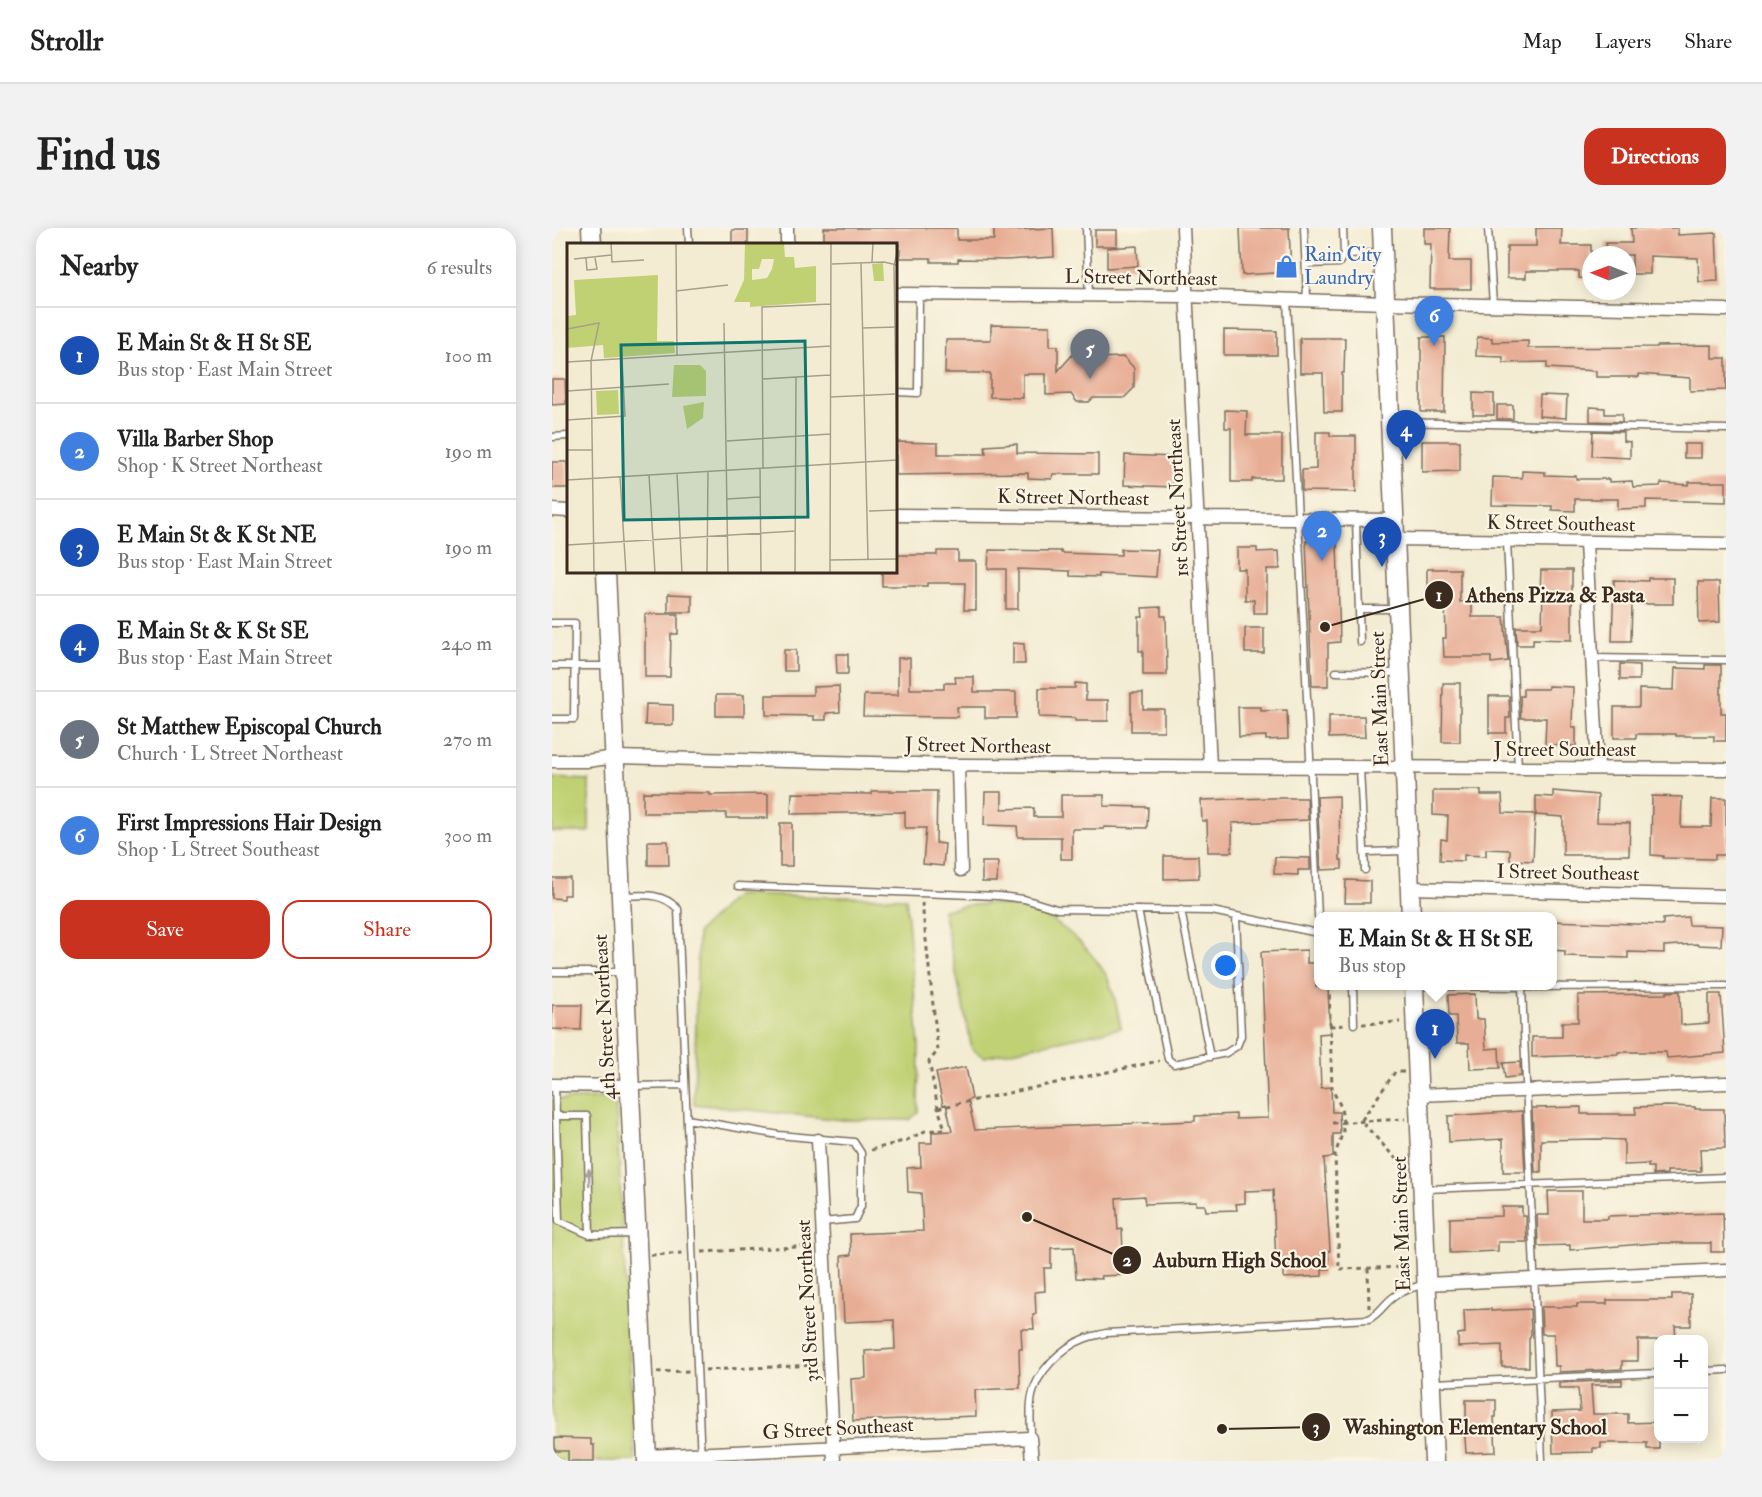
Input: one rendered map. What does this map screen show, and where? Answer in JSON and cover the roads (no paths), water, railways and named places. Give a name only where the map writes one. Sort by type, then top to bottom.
[{"type":"main road","points":[[591,228],[592,243]]},
{"type":"main road","name":"East Main Street","points":[[1382,228],[1411,912]]},
{"type":"main road","name":"4th Street Northeast","points":[[606,573],[647,1459]]},
{"type":"main road","name":"East Main Street","points":[[1415,990],[1434,1461]]},
{"type":"street","name":"1st Street Northeast","points":[[1183,228],[1210,766]]},
{"type":"street","name":"L Street Northeast","points":[[897,294],[1186,296],[1385,303],[1726,310]]},
{"type":"street","points":[[552,510],[567,511]]},
{"type":"street","name":"K Street Northeast","points":[[897,515],[1394,520]]},
{"type":"street","name":"K Street Southeast","points":[[1395,539],[1726,544]]},
{"type":"street","points":[[1586,543],[1598,768]]},
{"type":"street","name":"J Street Northeast","points":[[552,761],[615,758],[958,765],[1405,769]]},
{"type":"street","points":[[958,765],[961,870]]},
{"type":"street","name":"J Street Southeast","points":[[1405,769],[1726,769]]},
{"type":"street","name":"I Street Southeast","points":[[1410,888],[1726,896]]},
{"type":"street","points":[[1418,1095],[1726,1083]]},
{"type":"street","points":[[553,1085],[630,1086]]},
{"type":"street","name":"3rd Street Northeast","points":[[818,1140],[834,1461]]},
{"type":"street","points":[[1426,1284],[1726,1270]]},
{"type":"street","points":[[1030,1438],[1032,1461]]},
{"type":"street","name":"G Street Southeast","points":[[647,1459],[1030,1438]]},
{"type":"lane","points":[[688,228],[689,243]]},
{"type":"lane","points":[[1086,228],[1089,295]]},
{"type":"lane","points":[[1304,228],[1307,300]]},
{"type":"lane","points":[[1306,264],[1339,263],[1344,254],[1343,228]]},
{"type":"lane","points":[[1488,228],[1493,305]]},
{"type":"lane","points":[[1344,254],[1383,253]]},
{"type":"lane","points":[[897,392],[918,393],[919,294]]},
{"type":"lane","points":[[1287,299],[1318,912]]},
{"type":"lane","points":[[1390,422],[1726,429]]},
{"type":"lane","points":[[552,437],[567,436]]},
{"type":"lane","points":[[1356,520],[1360,642]]},
{"type":"lane","points":[[1507,542],[1518,768]]},
{"type":"lane","points":[[1359,609],[1398,609]]},
{"type":"lane","points":[[552,623],[575,623],[574,719],[552,719]]},
{"type":"lane","points":[[1592,658],[1726,660]]},
{"type":"lane","points":[[552,666],[611,666]]},
{"type":"lane","points":[[1336,672],[1401,673]]},
{"type":"lane","points":[[1360,768],[1365,870]]},
{"type":"lane","points":[[1365,852],[1408,851]]},
{"type":"lane","points":[[738,886],[999,896],[1024,899],[1057,909],[1212,911],[1314,932]]},
{"type":"lane","points":[[621,896],[655,895],[669,900],[678,909],[701,1457]]},
{"type":"lane","points":[[1138,910],[1168,1059],[1174,1064],[1226,1053],[1237,1046],[1241,1036],[1236,916]]},
{"type":"lane","points":[[1181,910],[1210,1057]]},
{"type":"lane","points":[[552,972],[624,972]]},
{"type":"lane","points":[[1557,987],[1726,986]]},
{"type":"lane","points":[[1353,990],[1354,1024]]},
{"type":"lane","points":[[1521,990],[1542,1461]]},
{"type":"lane","points":[[553,1085],[560,1221],[590,1235],[636,1234]]},
{"type":"lane","points":[[630,1086],[685,1085]]},
{"type":"lane","points":[[556,1116],[587,1116],[590,1235]]},
{"type":"lane","points":[[687,1119],[818,1140],[854,1142],[861,1153],[861,1206],[855,1219],[822,1222]]},
{"type":"lane","points":[[1422,1190],[1726,1177]]},
{"type":"lane","points":[[1030,1438],[1031,1396],[1036,1383],[1062,1352],[1083,1339],[1106,1333],[1369,1319],[1379,1314],[1398,1293],[1426,1284]]},
{"type":"lane","points":[[1708,1371],[1726,1370]]},
{"type":"lane","points":[[1431,1383],[1654,1373]]},
{"type":"place","name":"Rain City Laundry","points":[[1286,266]]},
{"type":"place","name":"First Impressions Hair Design","points":[[1434,346]]},
{"type":"place","name":"St Matthew Episcopal Church","points":[[1090,379]]},
{"type":"place","name":"E Main St & K St SE","points":[[1406,460]]},
{"type":"place","name":"Villa Barber Shop","points":[[1322,561]]},
{"type":"place","name":"E Main St & K St NE","points":[[1382,567]]},
{"type":"place","name":"Athens Pizza & Pasta","points":[[1325,627]]},
{"type":"place","name":"E Main St & H St SE","points":[[1435,1059]]},
{"type":"place","name":"Auburn High School","points":[[1027,1217]]},
{"type":"place","name":"Washington Elementary School","points":[[1222,1429]]}]
